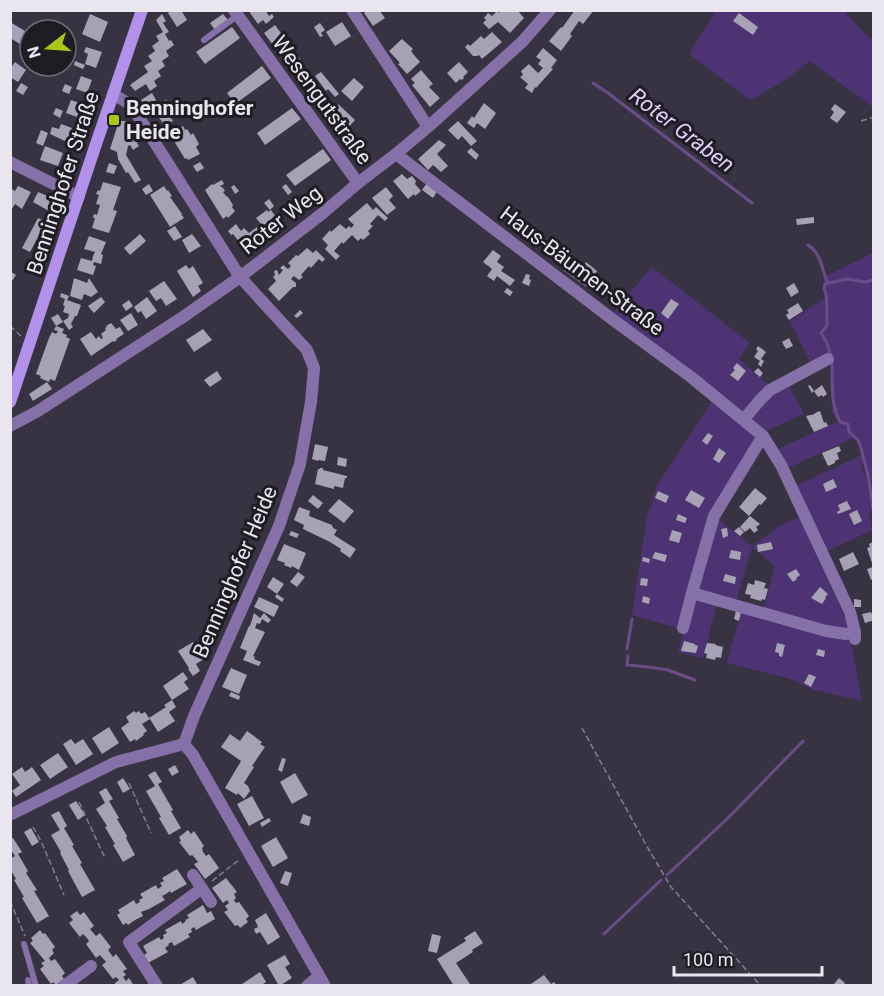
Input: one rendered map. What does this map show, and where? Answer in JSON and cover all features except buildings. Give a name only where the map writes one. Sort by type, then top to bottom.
[{"type":"main road","name":"Benninghofer Straße","points":[[10,402],[142,10]]},
{"type":"street","points":[[352,10],[428,127]]},
{"type":"street","name":"Roter Weg","points":[[10,426],[38,411],[183,317],[240,277],[428,127],[522,42],[550,10]]},
{"type":"street","name":"Wesengutstraße","points":[[236,13],[358,183]]},
{"type":"street","name":"Benninghofer Heide","points":[[113,94],[131,105],[240,277],[307,351],[314,368],[311,402],[300,464],[279,526],[194,716],[184,744]]},
{"type":"street","name":"Haus-Bäumen-Straße","points":[[396,154],[691,377],[764,436],[781,465],[836,581],[850,612],[855,636],[826,631],[692,593]]},
{"type":"street","points":[[10,162],[79,196]]},
{"type":"street","points":[[744,419],[770,390],[828,359]]},
{"type":"street","points":[[683,628],[714,516],[764,436]]},
{"type":"street","points":[[10,815],[116,762],[184,744],[194,755],[322,981],[306,986]]},
{"type":"street","points":[[193,874],[211,902]]},
{"type":"street","points":[[157,986],[129,942],[201,889]]},
{"type":"street","points":[[64,986],[92,966]]},
{"type":"lane","points":[[204,40],[236,13]]},
{"type":"lane","points":[[24,944],[36,986]]},
{"type":"path","points":[[861,121],[873,117]]},
{"type":"path","points":[[10,326],[21,336]]},
{"type":"path","points":[[582,728],[671,887],[761,986]]},
{"type":"path","points":[[129,783],[151,833]]},
{"type":"path","points":[[80,802],[105,858]]},
{"type":"path","points":[[33,827],[64,895]]},
{"type":"path","points":[[201,889],[250,853]]},
{"type":"shaded area","points":[[716,11],[849,11],[846,14],[873,40],[873,107],[810,61],[782,82],[751,100],[689,54]]},
{"type":"shaded area","points":[[873,253],[873,506],[863,461],[862,464],[871,509],[869,514],[872,530],[817,556],[847,622],[862,701],[814,690],[791,679],[727,663],[742,609],[762,614],[775,566],[752,547],[736,603],[718,599],[703,658],[678,652],[684,630],[632,615],[647,517],[658,484],[718,392],[611,315],[652,267],[750,343],[739,359],[769,385],[788,383],[804,414],[754,436],[755,445],[716,517],[752,546],[780,526],[808,513],[796,486],[862,455],[861,446],[853,438],[788,468],[778,449],[836,422],[842,425],[832,412],[830,363],[811,364],[790,321],[825,298],[824,277]]},
{"type":"waterway","name":"Roter Graben","points":[[593,83],[752,203]]},
{"type":"waterway","name":"Roter Graben","points":[[808,245],[818,257],[827,282]]},
{"type":"waterway","points":[[830,353],[821,333],[827,326],[825,284],[846,279],[866,282],[874,279]]},
{"type":"waterway","points":[[832,362],[835,408],[840,422],[848,424],[849,432],[860,445],[868,475],[874,516]]},
{"type":"waterway","points":[[627,649],[632,619]]},
{"type":"waterway","points":[[628,656],[627,665],[668,670],[695,680]]},
{"type":"waterway","points":[[667,875],[728,818],[803,741]]},
{"type":"waterway","points":[[604,934],[661,880]]},
{"type":"place","name":"Benninghofer Heide","points":[[114,120]]}]
